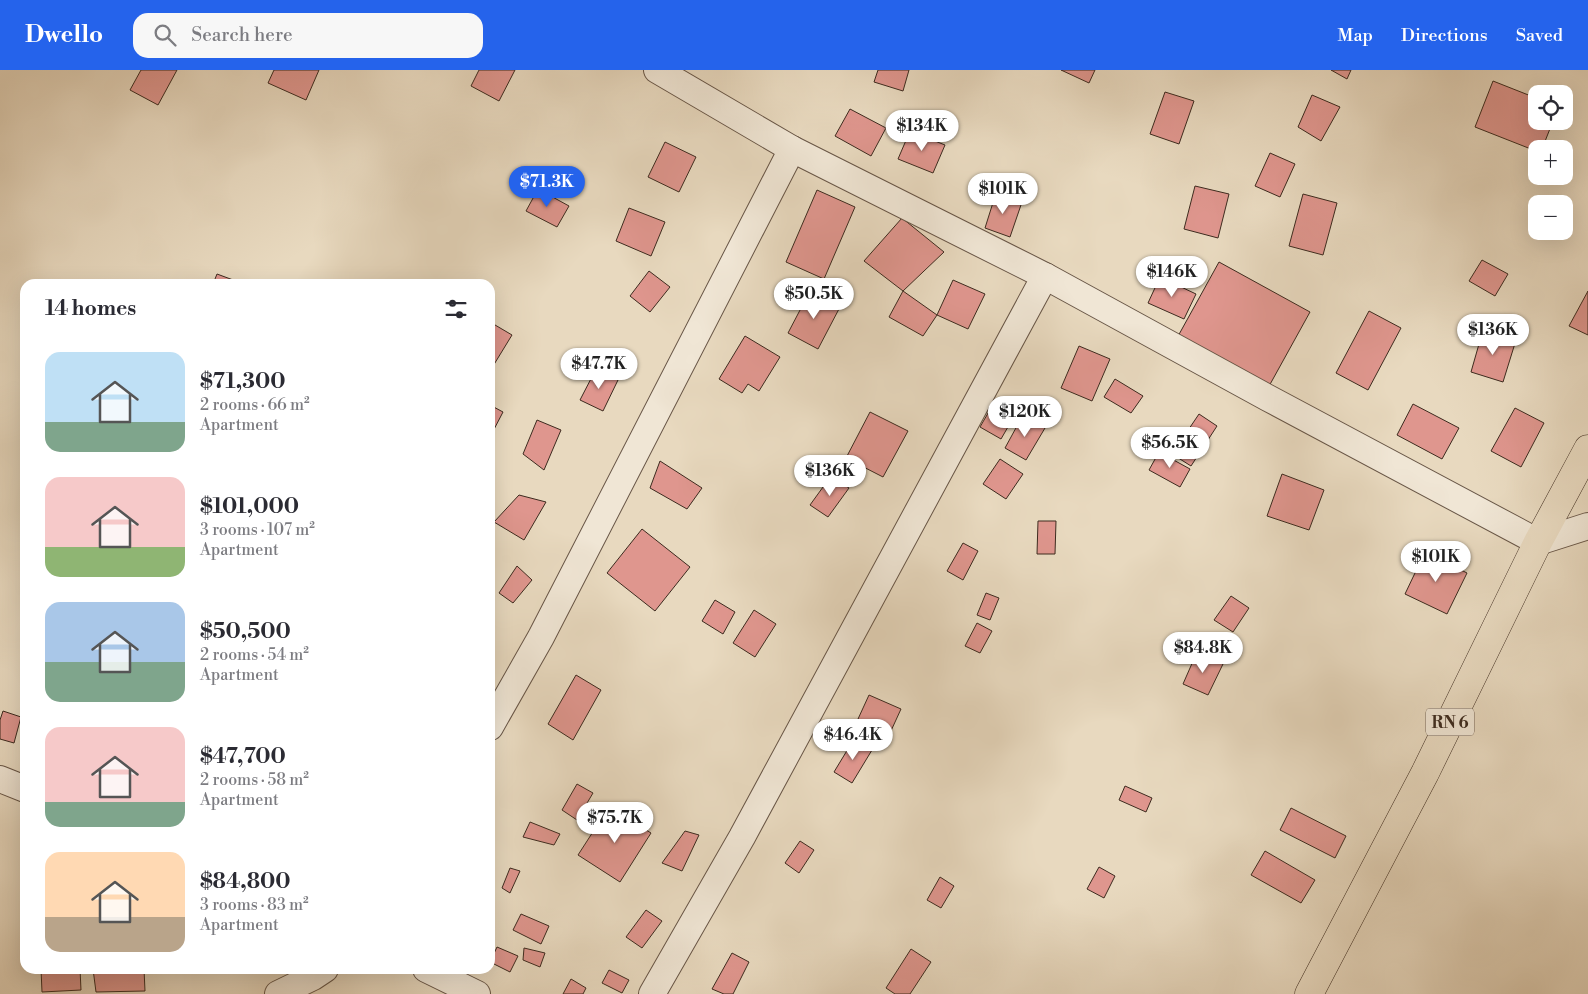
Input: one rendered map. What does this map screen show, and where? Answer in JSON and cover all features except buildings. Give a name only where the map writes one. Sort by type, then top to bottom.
[{"type":"main road","name":"RN 6","points":[[1308,994],[1425,773],[1538,542],[1588,449]]},
{"type":"street","points":[[657,70],[792,149],[1045,276],[1538,542],[1588,526]]},
{"type":"street","points":[[495,718],[541,637],[792,149]]},
{"type":"street","points":[[652,994],[746,828],[1045,276]]},
{"type":"street","points":[[0,779],[20,786]]},
{"type":"street","points":[[278,994],[318,974]]},
{"type":"street","points":[[436,974],[477,994]]}]
